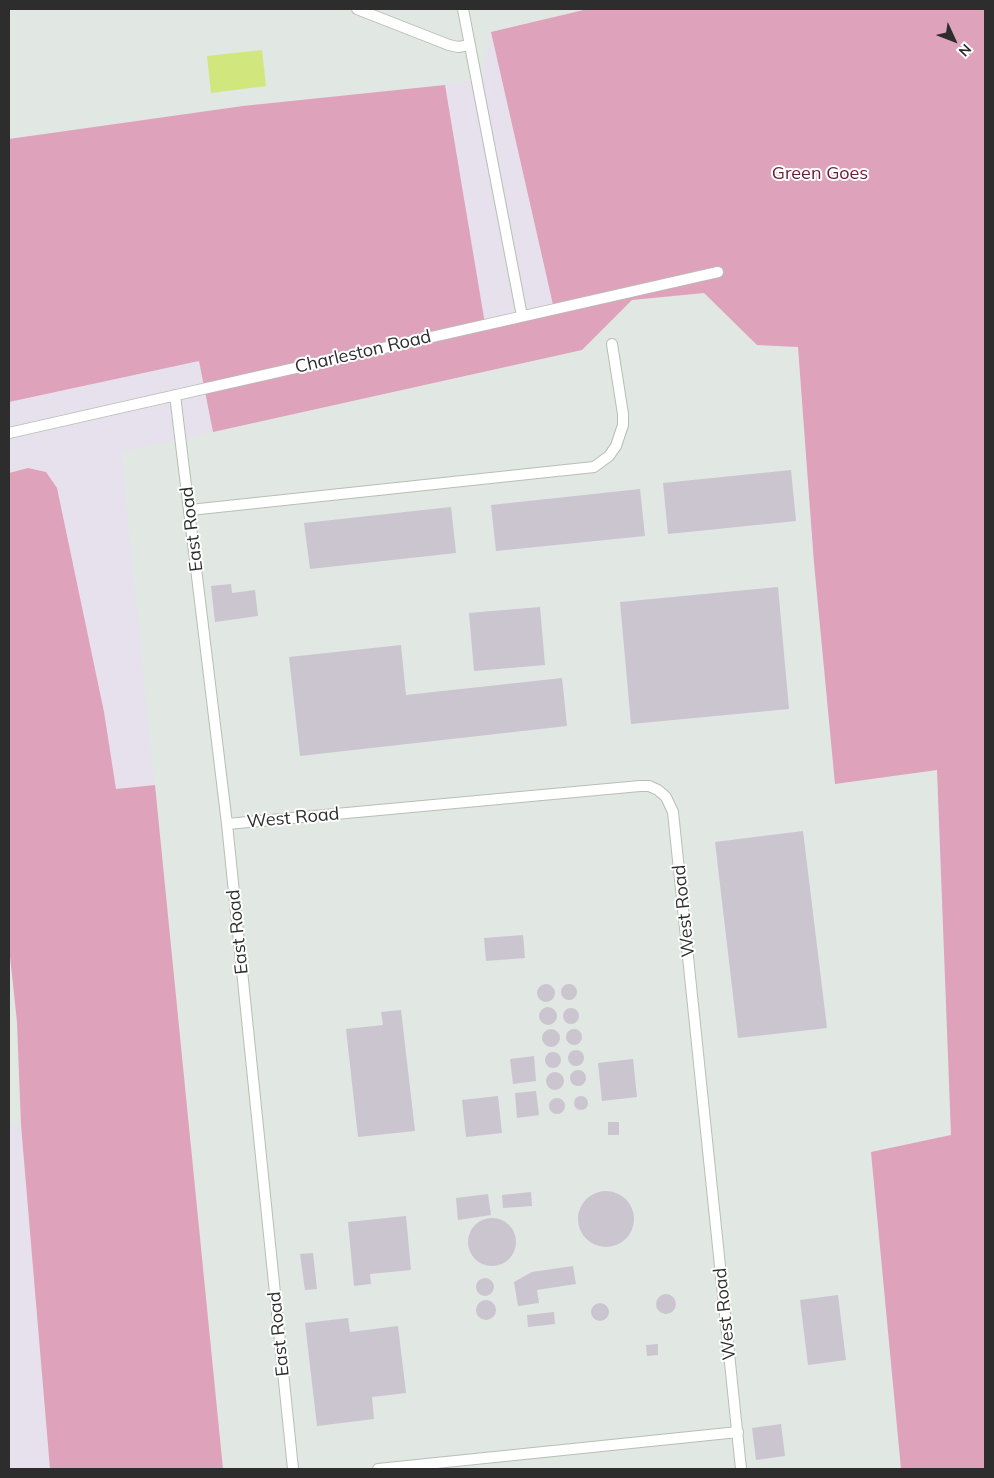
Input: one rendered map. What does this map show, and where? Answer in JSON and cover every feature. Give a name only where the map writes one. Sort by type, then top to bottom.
[{"type":"lane","points":[[357,9],[449,45],[458,47],[470,45]]},
{"type":"lane","points":[[463,9],[522,316]]},
{"type":"lane","name":"Charleston Road","points":[[9,433],[718,272]]},
{"type":"lane","points":[[190,510],[594,467],[613,451],[623,424],[612,344]]},
{"type":"lane","name":"East Road","points":[[175,395],[227,824],[293,1469]]},
{"type":"lane","name":"West Road","points":[[227,824],[640,786],[649,786],[658,790],[666,797],[673,812],[742,1469]]},
{"type":"lane","points":[[378,1469],[738,1432]]},
{"type":"shaded area","points":[[9,9],[588,9],[491,32],[482,79],[429,87],[243,106],[9,139]]},
{"type":"shaded area","points":[[262,50],[266,86],[211,93],[207,56]]},
{"type":"shaded area","points":[[704,293],[757,345],[798,347],[814,563],[835,783],[937,769],[951,1135],[871,1153],[901,1469],[223,1469],[121,452],[582,350],[632,300]]},
{"type":"shaded area","points":[[9,947],[17,1022],[21,1125],[9,1126]]},
{"type":"green space","name":"Green Goes","points":[[588,9],[985,9],[985,1469],[901,1469],[871,1152],[951,1135],[937,770],[835,784],[814,563],[798,347],[757,345],[704,293],[632,300],[582,350],[213,432],[199,361],[9,402],[9,139],[243,106],[445,85],[485,324],[554,309],[491,32]]},
{"type":"green space","points":[[28,468],[46,472],[57,488],[104,712],[116,789],[155,785],[223,1469],[50,1469],[21,1125],[17,1022],[9,947],[9,473]]},
{"type":"building","points":[[791,470],[796,521],[668,534],[663,483]]},
{"type":"building","points":[[640,489],[645,536],[496,551],[491,505]]},
{"type":"building","points":[[451,507],[456,553],[310,569],[304,523]]},
{"type":"building","points":[[231,584],[232,593],[255,590],[258,616],[215,622],[211,586]]},
{"type":"building","points":[[778,587],[789,709],[631,724],[620,602]]},
{"type":"building","points":[[540,607],[545,665],[474,671],[469,613]]},
{"type":"building","points":[[401,645],[406,695],[562,678],[567,726],[300,756],[289,657]]},
{"type":"building","points":[[803,831],[827,1028],[738,1038],[715,842]]},
{"type":"building","points":[[523,935],[525,958],[486,961],[484,938]]},
{"type":"building","points":[[546,984],[552,987],[555,993],[552,999],[546,1002],[540,999],[537,993],[540,987]]},
{"type":"building","points":[[569,984],[575,986],[577,992],[575,998],[569,1000],[563,998],[561,992],[563,986]]},
{"type":"building","points":[[548,1007],[554,1010],[557,1016],[554,1022],[548,1025],[542,1022],[539,1016],[542,1010]]},
{"type":"building","points":[[571,1008],[579,1016],[571,1024],[563,1016]]},
{"type":"building","points":[[401,1010],[415,1131],[358,1137],[346,1029],[383,1025],[381,1012]]},
{"type":"building","points":[[551,1029],[557,1032],[560,1038],[557,1044],[551,1047],[545,1044],[542,1038],[545,1032]]},
{"type":"building","points":[[574,1029],[580,1031],[582,1037],[580,1043],[574,1045],[568,1043],[566,1037],[568,1031]]},
{"type":"building","points":[[576,1050],[584,1058],[576,1066],[568,1058]]},
{"type":"building","points":[[553,1052],[559,1054],[561,1060],[559,1066],[553,1068],[547,1066],[545,1060],[547,1054]]},
{"type":"building","points":[[534,1056],[536,1081],[513,1084],[510,1059]]},
{"type":"building","points":[[633,1059],[637,1097],[602,1101],[598,1063]]},
{"type":"building","points":[[578,1070],[586,1078],[578,1086],[570,1078]]},
{"type":"building","points":[[555,1072],[561,1075],[564,1081],[561,1087],[555,1090],[549,1087],[546,1081],[549,1075]]},
{"type":"building","points":[[536,1091],[539,1115],[517,1118],[515,1093]]},
{"type":"building","points":[[498,1096],[502,1133],[466,1137],[462,1100]]},
{"type":"building","points":[[578,1096],[584,1096],[588,1103],[584,1110],[578,1110],[574,1106],[574,1100]]},
{"type":"building","points":[[557,1098],[565,1106],[557,1114],[549,1106]]},
{"type":"building","points":[[608,1122],[619,1122],[619,1135],[608,1135]]},
{"type":"building","points":[[606,1191],[617,1193],[626,1199],[632,1208],[634,1219],[632,1230],[626,1239],[617,1245],[606,1247],[595,1245],[586,1239],[580,1230],[578,1219],[580,1208],[586,1199],[595,1193]]},
{"type":"building","points":[[531,1192],[532,1206],[503,1208],[502,1195]]},
{"type":"building","points":[[488,1194],[491,1215],[458,1220],[456,1198]]},
{"type":"building","points":[[406,1216],[411,1270],[370,1274],[371,1284],[354,1286],[348,1222]]},
{"type":"building","points":[[487,1218],[497,1218],[506,1222],[512,1228],[516,1242],[512,1256],[506,1262],[497,1266],[487,1266],[478,1262],[472,1256],[468,1247],[468,1237],[472,1228],[478,1222]]},
{"type":"building","points":[[313,1253],[317,1289],[305,1290],[300,1254]]},
{"type":"building","points":[[573,1266],[576,1284],[537,1290],[539,1303],[518,1306],[514,1282],[532,1272]]},
{"type":"building","points":[[481,1278],[489,1278],[494,1283],[492,1294],[481,1296],[476,1291],[476,1283]]},
{"type":"building","points":[[666,1294],[673,1297],[676,1304],[673,1311],[666,1314],[659,1311],[656,1304],[659,1297]]},
{"type":"building","points":[[838,1295],[846,1360],[808,1365],[800,1300]]},
{"type":"building","points":[[486,1300],[493,1303],[496,1310],[493,1317],[486,1320],[479,1317],[476,1310],[479,1303]]},
{"type":"building","points":[[596,1303],[604,1303],[609,1308],[607,1319],[596,1321],[591,1316],[591,1308]]},
{"type":"building","points":[[554,1312],[555,1324],[528,1327],[527,1315]]},
{"type":"building","points":[[348,1318],[350,1332],[398,1326],[406,1393],[372,1397],[374,1419],[317,1426],[305,1323]]},
{"type":"building","points":[[658,1344],[658,1355],[647,1356],[646,1345]]},
{"type":"building","points":[[781,1424],[785,1456],[756,1460],[752,1428]]}]
